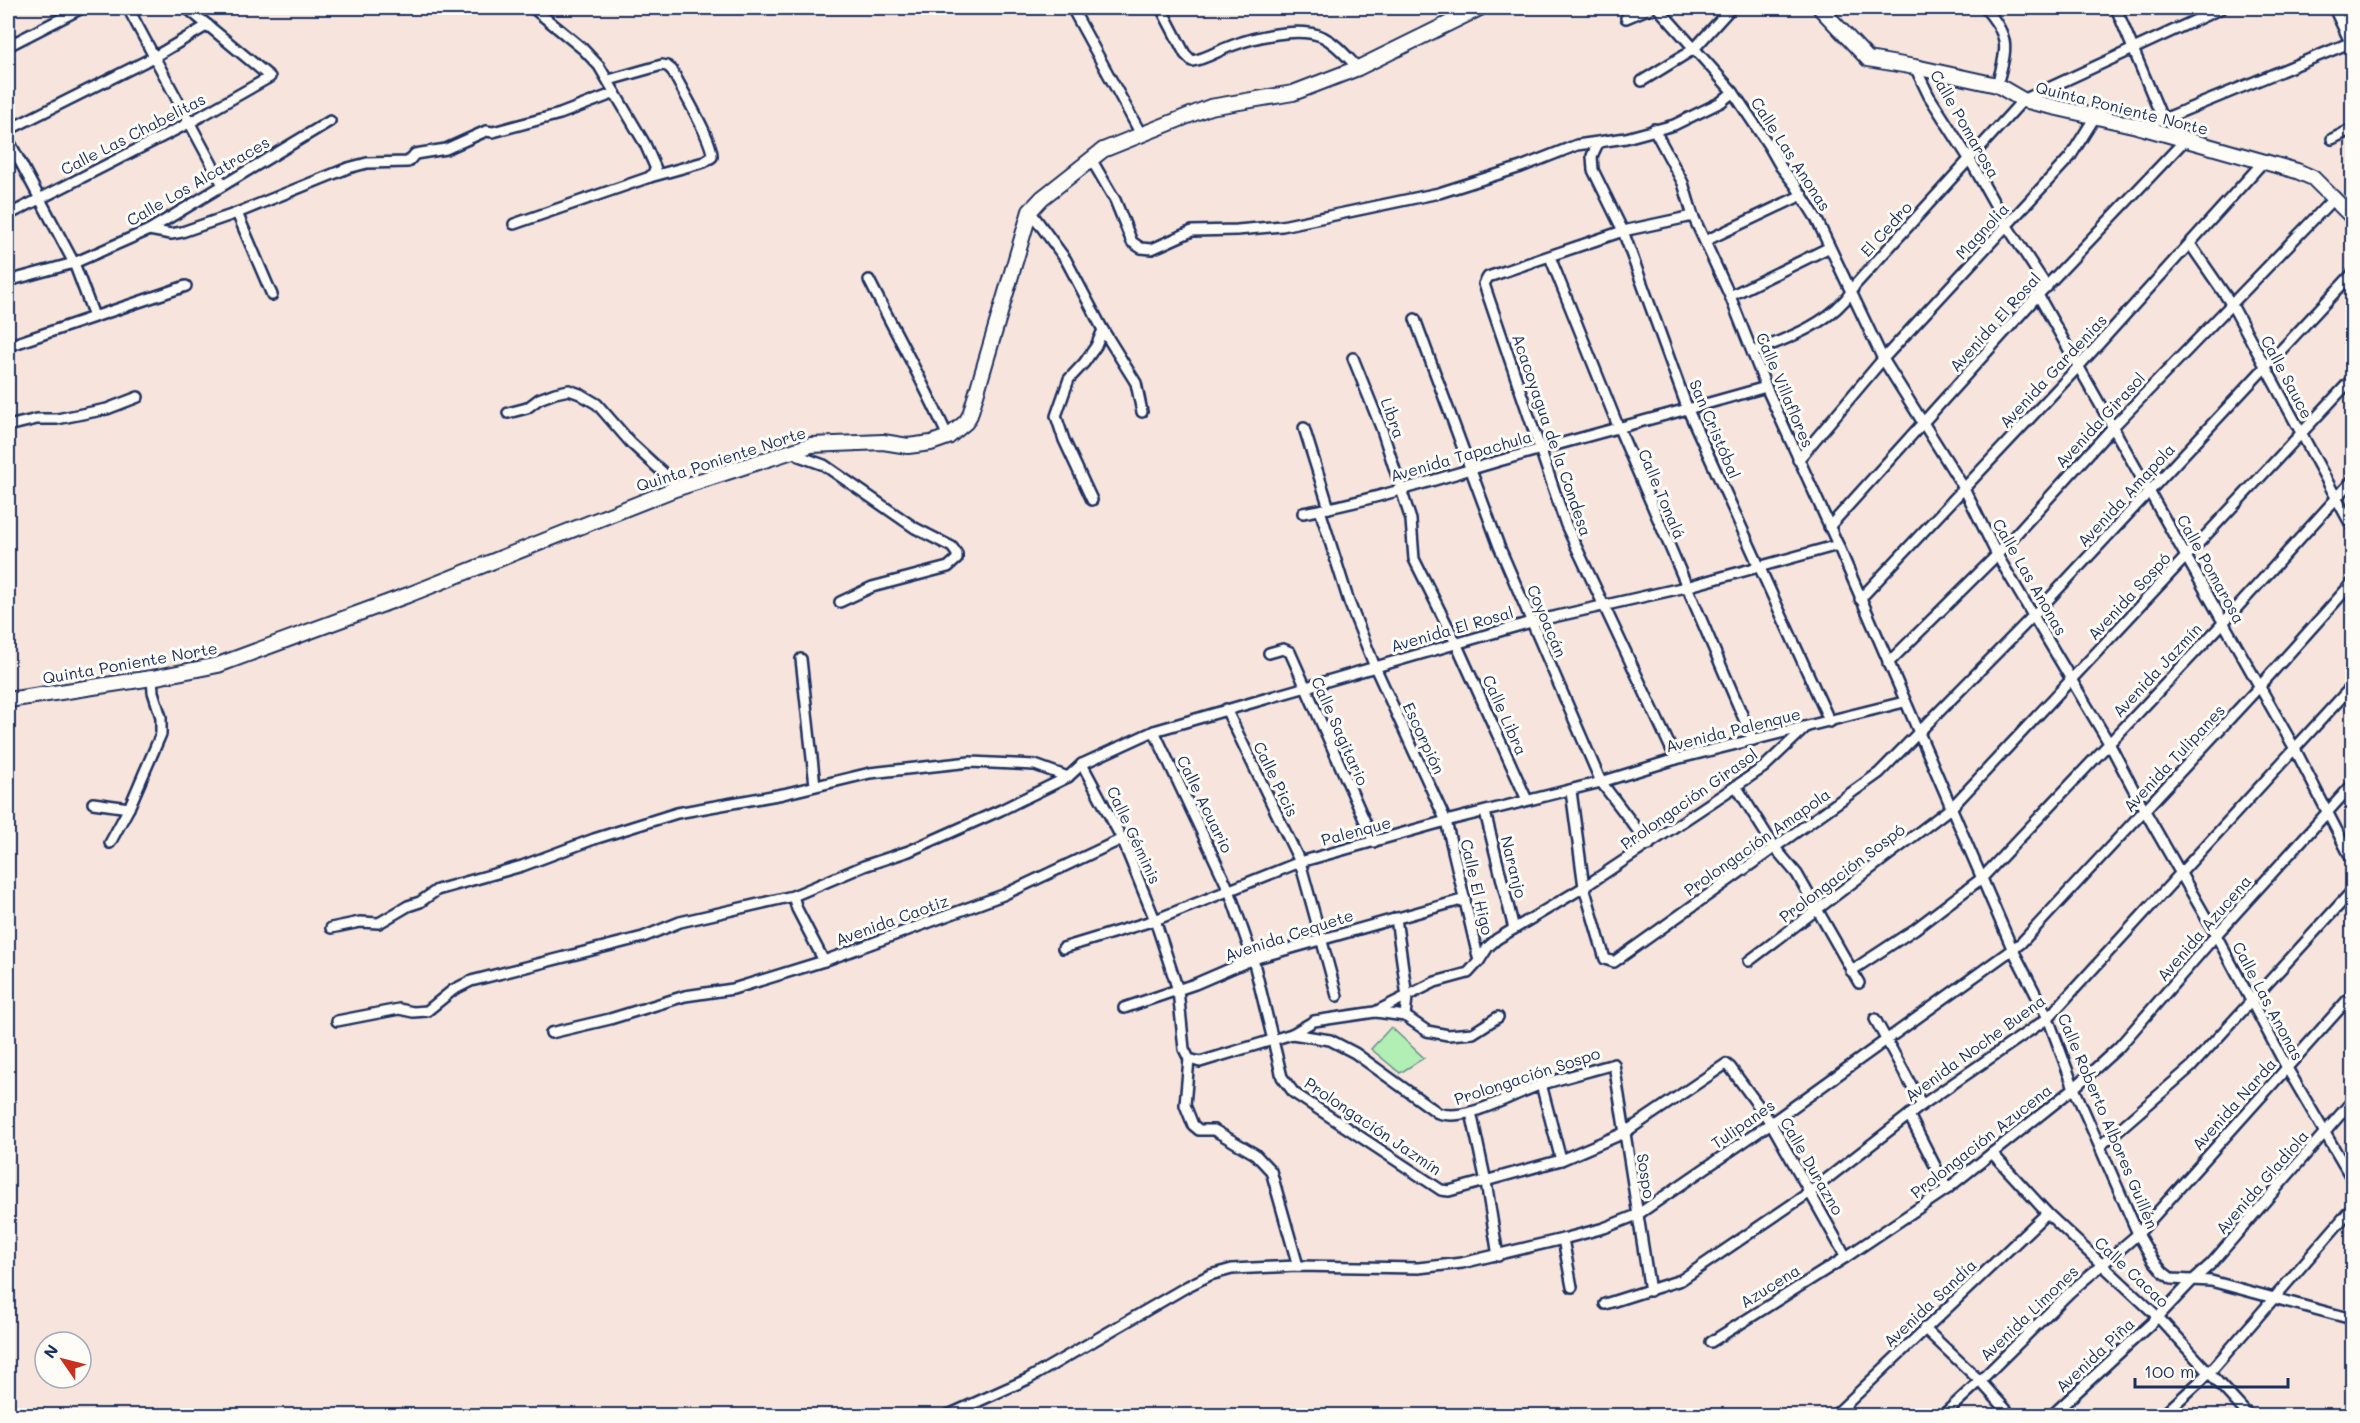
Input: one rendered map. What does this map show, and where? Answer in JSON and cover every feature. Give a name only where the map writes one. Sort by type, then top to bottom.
[{"type":"street","points":[[8,46],[82,8]]},
{"type":"street","points":[[128,8],[223,185]]},
{"type":"street","points":[[8,130],[154,57],[208,25],[187,8]]},
{"type":"street","points":[[533,8],[583,49],[609,80],[645,144],[656,169],[650,177]]},
{"type":"street","points":[[1072,8],[1142,136]]},
{"type":"street","points":[[1161,8],[1185,54],[1192,61],[1201,60],[1231,45],[1296,32],[1322,36],[1358,68]]},
{"type":"street","name":"Quinta Poniente Norte","points":[[8,700],[152,678],[218,665],[408,595],[675,489],[793,450],[811,445],[843,443],[883,442],[908,446],[931,443],[948,437],[966,422],[970,415],[1030,211],[1042,198],[1103,150],[1210,107],[1293,93],[1358,68],[1480,8]]},
{"type":"street","points":[[1626,18],[1650,8]]},
{"type":"street","name":"Calle Las Anonas","points":[[1658,8],[1733,92],[1769,146],[1780,167],[1802,195],[1816,218],[1828,248],[1883,359],[1964,488],[1997,555],[2109,743],[2287,1068],[2352,1179]]},
{"type":"street","points":[[1642,81],[1694,48],[1731,8]]},
{"type":"street","name":"Quinta Poniente Norte","points":[[1820,8],[1868,59],[1997,86],[2022,100],[2138,126],[2264,161],[2313,178],[2350,212]]},
{"type":"street","points":[[1985,8],[1996,20],[2006,41],[2006,54],[1997,86]]},
{"type":"street","points":[[2116,8],[2133,48],[2167,117],[2180,138]]},
{"type":"street","points":[[2022,100],[2222,8]]},
{"type":"street","points":[[2138,126],[2167,117],[2352,44],[2334,8]]},
{"type":"street","name":"Calle Las Chabelitas","points":[[8,215],[189,123],[270,77],[208,25]]},
{"type":"street","points":[[514,224],[650,177],[704,162],[712,157],[713,152],[706,134],[668,66],[662,65],[609,80]]},
{"type":"street","name":"Calle Pomarosa","points":[[1915,67],[1929,96],[2046,287]]},
{"type":"street","points":[[1091,159],[1115,200],[1132,242],[1141,248],[1152,249],[1192,231],[1282,226],[1439,193],[1521,167],[1577,145],[1598,143],[1683,120],[1721,102],[1733,92]]},
{"type":"street","points":[[149,230],[171,234],[182,232],[237,213],[348,168],[367,163],[408,162],[415,154],[446,149],[486,131],[493,132],[560,114],[615,93]]},
{"type":"street","name":"El Cedro","points":[[1753,352],[1821,321],[1844,301],[2022,100]]},
{"type":"street","name":"Magnolia","points":[[1798,460],[1883,359],[2070,157],[2095,117]]},
{"type":"street","name":"Calle Los Alcatraces","points":[[8,281],[74,262],[149,230],[330,121]]},
{"type":"street","name":"Calle Villaflores","points":[[1654,129],[1683,183],[1693,216],[1730,296],[1766,387],[1838,545],[1904,702]]},
{"type":"street","points":[[2332,139],[2352,129]]},
{"type":"street","name":"Avenida El Rosal","points":[[1829,528],[2180,138]]},
{"type":"street","points":[[8,139],[38,199],[74,262],[93,316]]},
{"type":"street","name":"San Cristóbal","points":[[1598,143],[1592,156],[1593,170],[1623,231],[1688,410],[1830,722]]},
{"type":"street","name":"Avenida Gardenias","points":[[1860,598],[2079,366],[2264,161]]},
{"type":"street","points":[[1705,241],[1802,195]]},
{"type":"street","name":"Avenida Girasol","points":[[1888,663],[1997,555],[2112,428],[2335,197]]},
{"type":"street","points":[[1030,211],[1066,260],[1102,330],[1136,383],[1142,412]]},
{"type":"street","points":[[237,213],[272,295]]},
{"type":"street","points":[[1550,257],[1623,231],[1693,216]]},
{"type":"street","name":"Calle Sauce","points":[[2190,244],[2232,305],[2352,527]]},
{"type":"street","points":[[1730,296],[1828,248]]},
{"type":"street","name":"Acacoyagua de la Condesa","points":[[1550,257],[1488,278],[1484,284],[1566,525],[1676,759]]},
{"type":"street","name":"Calle Tonalá","points":[[1550,257],[1618,426],[1753,740]]},
{"type":"street","name":"Avenida Amapola","points":[[1919,733],[2034,615],[2352,274]]},
{"type":"street","points":[[869,280],[908,358],[931,397],[948,437]]},
{"type":"street","points":[[8,346],[186,286]]},
{"type":"street","name":"Calle Pomarosa","points":[[2038,295],[2260,686],[2352,860]]},
{"type":"street","name":"Coyoacán","points":[[1415,319],[1499,546],[1601,782],[1649,845]]},
{"type":"street","points":[[1092,500],[1064,440],[1056,416],[1069,379],[1090,354],[1102,330]]},
{"type":"street","name":"Libra","points":[[1353,358],[1382,430],[1411,520],[1414,559],[1456,643]]},
{"type":"street","name":"Avenida Sospó","points":[[1952,807],[2352,379]]},
{"type":"street","name":"Avenida Tapachula","points":[[1304,513],[1401,489],[1618,426],[1688,410],[1766,387]]},
{"type":"street","points":[[508,413],[527,408],[539,399],[555,393],[569,390],[580,394],[597,404],[631,443],[670,478],[675,489]]},
{"type":"street","points":[[8,426],[38,419],[57,419],[107,409],[138,397]]},
{"type":"street","name":"Escorpión","points":[[1304,428],[1349,602],[1375,667],[1446,821]]},
{"type":"street","points":[[793,450],[800,456],[824,465],[887,510],[952,547],[957,554],[957,559],[948,567],[872,587],[840,602]]},
{"type":"street","name":"Avenida Jazmín","points":[[1982,878],[2223,623],[2352,481]]},
{"type":"street","name":"Avenida El Rosal","points":[[337,1021],[399,1009],[413,1012],[428,1011],[453,990],[471,981],[643,937],[680,922],[793,896],[864,866],[909,851],[1001,810],[1068,777],[1082,764],[1154,731],[1531,622],[1686,587],[1838,545]]},
{"type":"street","name":"Avenida Tulipanes","points":[[2012,948],[2021,943],[2145,811],[2352,583]]},
{"type":"street","name":"Calle Libra","points":[[1456,643],[1527,800]]},
{"type":"street","name":"Calle Sagitario","points":[[1269,653],[1287,649],[1374,842]]},
{"type":"street","points":[[801,659],[815,784]]},
{"type":"street","points":[[110,843],[129,808],[163,728],[153,692],[152,678]]},
{"type":"street","name":"Avenida Noche Buena","points":[[1605,1304],[1681,1280],[1810,1192],[1922,1105],[2048,1018],[2352,686]]},
{"type":"street","name":"Avenida Palenque","points":[[1571,790],[1676,759],[1904,702]]},
{"type":"street","name":"Calle Roberto Albores Guillén","points":[[1904,702],[2012,948],[2048,1018],[2074,1088],[2138,1234],[2153,1260],[2172,1279],[2211,1281],[2352,1318]]},
{"type":"street","name":"Calle Picis","points":[[1226,709],[1300,862],[1337,996]]},
{"type":"street","name":"Prolongación Girasol","points":[[1375,1012],[1435,982],[1468,973],[1488,947],[1649,845],[1764,767],[1805,728]]},
{"type":"street","name":"Calle Acuario","points":[[1154,731],[1229,890],[1253,959]]},
{"type":"street","name":"Prolongación Amapola","points":[[1584,887],[1605,959],[1614,962],[1879,773],[1919,733]]},
{"type":"street","points":[[331,928],[360,922],[379,923],[408,906],[420,902],[437,890],[522,866],[594,839],[677,813],[783,794],[815,784],[870,773],[970,762],[1035,765],[1068,777]]},
{"type":"street","name":"Calle Géminis","points":[[1082,764],[1122,838],[1155,920],[1178,990],[1184,1049],[1188,1059],[1185,1105],[1194,1125],[1199,1130],[1214,1130],[1255,1154],[1271,1171],[1298,1266]]},
{"type":"street","name":"Avenida Azucena","points":[[2074,1088],[2120,1047],[2216,935],[2352,785]]},
{"type":"street","points":[[1736,786],[1775,848],[1797,874],[1816,912],[1859,983]]},
{"type":"street","points":[[1571,790],[1584,887]]},
{"type":"street","name":"Palenque","points":[[1063,948],[1155,920],[1300,862],[1446,821],[1571,790]]},
{"type":"street","points":[[93,802],[129,808]]},
{"type":"street","name":"Prolongación Sospó","points":[[1749,961],[1952,807]]},
{"type":"street","name":"Naranjo","points":[[1485,812],[1514,929]]},
{"type":"street","name":"Calle El Higo","points":[[1446,821],[1479,961]]},
{"type":"street","name":"Avenida Caotiz","points":[[551,1033],[663,1004],[685,996],[733,989],[824,961],[1003,895],[1122,838]]},
{"type":"street","points":[[1851,971],[1915,929],[1982,878]]},
{"type":"street","points":[[2100,1146],[2190,1066],[2352,891]]},
{"type":"street","points":[[793,896],[797,909],[824,961]]},
{"type":"street","name":"Avenida Cequete","points":[[1124,1008],[1178,990],[1253,959],[1465,899]]},
{"type":"street","points":[[1396,918],[1407,997],[1405,1016]]},
{"type":"street","name":"Tulipanes","points":[[946,1416],[1028,1378],[1210,1275],[1232,1269],[1298,1266],[1418,1268],[1462,1263],[1498,1256],[1604,1228],[1637,1215],[1887,1041],[2012,948]]},
{"type":"street","name":"Prolongación Jazmín","points":[[1253,959],[1282,1077],[1294,1093],[1441,1190],[1449,1191],[1486,1182],[1561,1160],[1624,1133],[1726,1064]]},
{"type":"street","name":"Avenida Narda","points":[[2138,1234],[2352,995]]},
{"type":"street","points":[[1188,1059],[1200,1062],[1273,1040],[1292,1034],[1314,1021],[1375,1012],[1405,1016],[1426,1031],[1448,1035],[1473,1033],[1498,1017]]},
{"type":"street","points":[[1875,1019],[1922,1105]]},
{"type":"street","name":"Prolongación Sospo","points":[[1292,1034],[1330,1040],[1355,1053],[1438,1113],[1448,1116],[1471,1112],[1541,1084],[1614,1064]]},
{"type":"street","name":"Sospo","points":[[1614,1064],[1650,1291]]},
{"type":"street","name":"Calle Durazno","points":[[1726,1064],[1771,1123],[1846,1257]]},
{"type":"street","points":[[1541,1084],[1561,1160]]},
{"type":"street","name":"Prolongación Azucena","points":[[1846,1257],[1947,1189],[2074,1088]]},
{"type":"street","name":"Avenida Gladiola","points":[[2158,1317],[2211,1264],[2352,1101]]},
{"type":"street","points":[[1471,1112],[1486,1182],[1498,1256]]},
{"type":"street","points":[[1909,1115],[1947,1189]]},
{"type":"street","name":"Calle Cacao","points":[[1992,1153],[2047,1213],[2158,1317],[2249,1416]]},
{"type":"street","points":[[2162,1416],[2210,1372],[2352,1209]]},
{"type":"street","name":"Avenida Sandía","points":[[1834,1416],[2047,1213]]},
{"type":"street","name":"Avenida Limones","points":[[1942,1416],[2070,1292],[2138,1234]]},
{"type":"street","points":[[1563,1239],[1572,1287]]},
{"type":"street","name":"Azucena","points":[[1711,1342],[1846,1257]]},
{"type":"street","name":"Avenida Piña","points":[[2051,1416],[2158,1317]]},
{"type":"street","points":[[1924,1328],[1980,1381],[2012,1416]]},
{"type":"green space","points":[[1391,1027],[1424,1058],[1400,1073],[1371,1049]]}]
